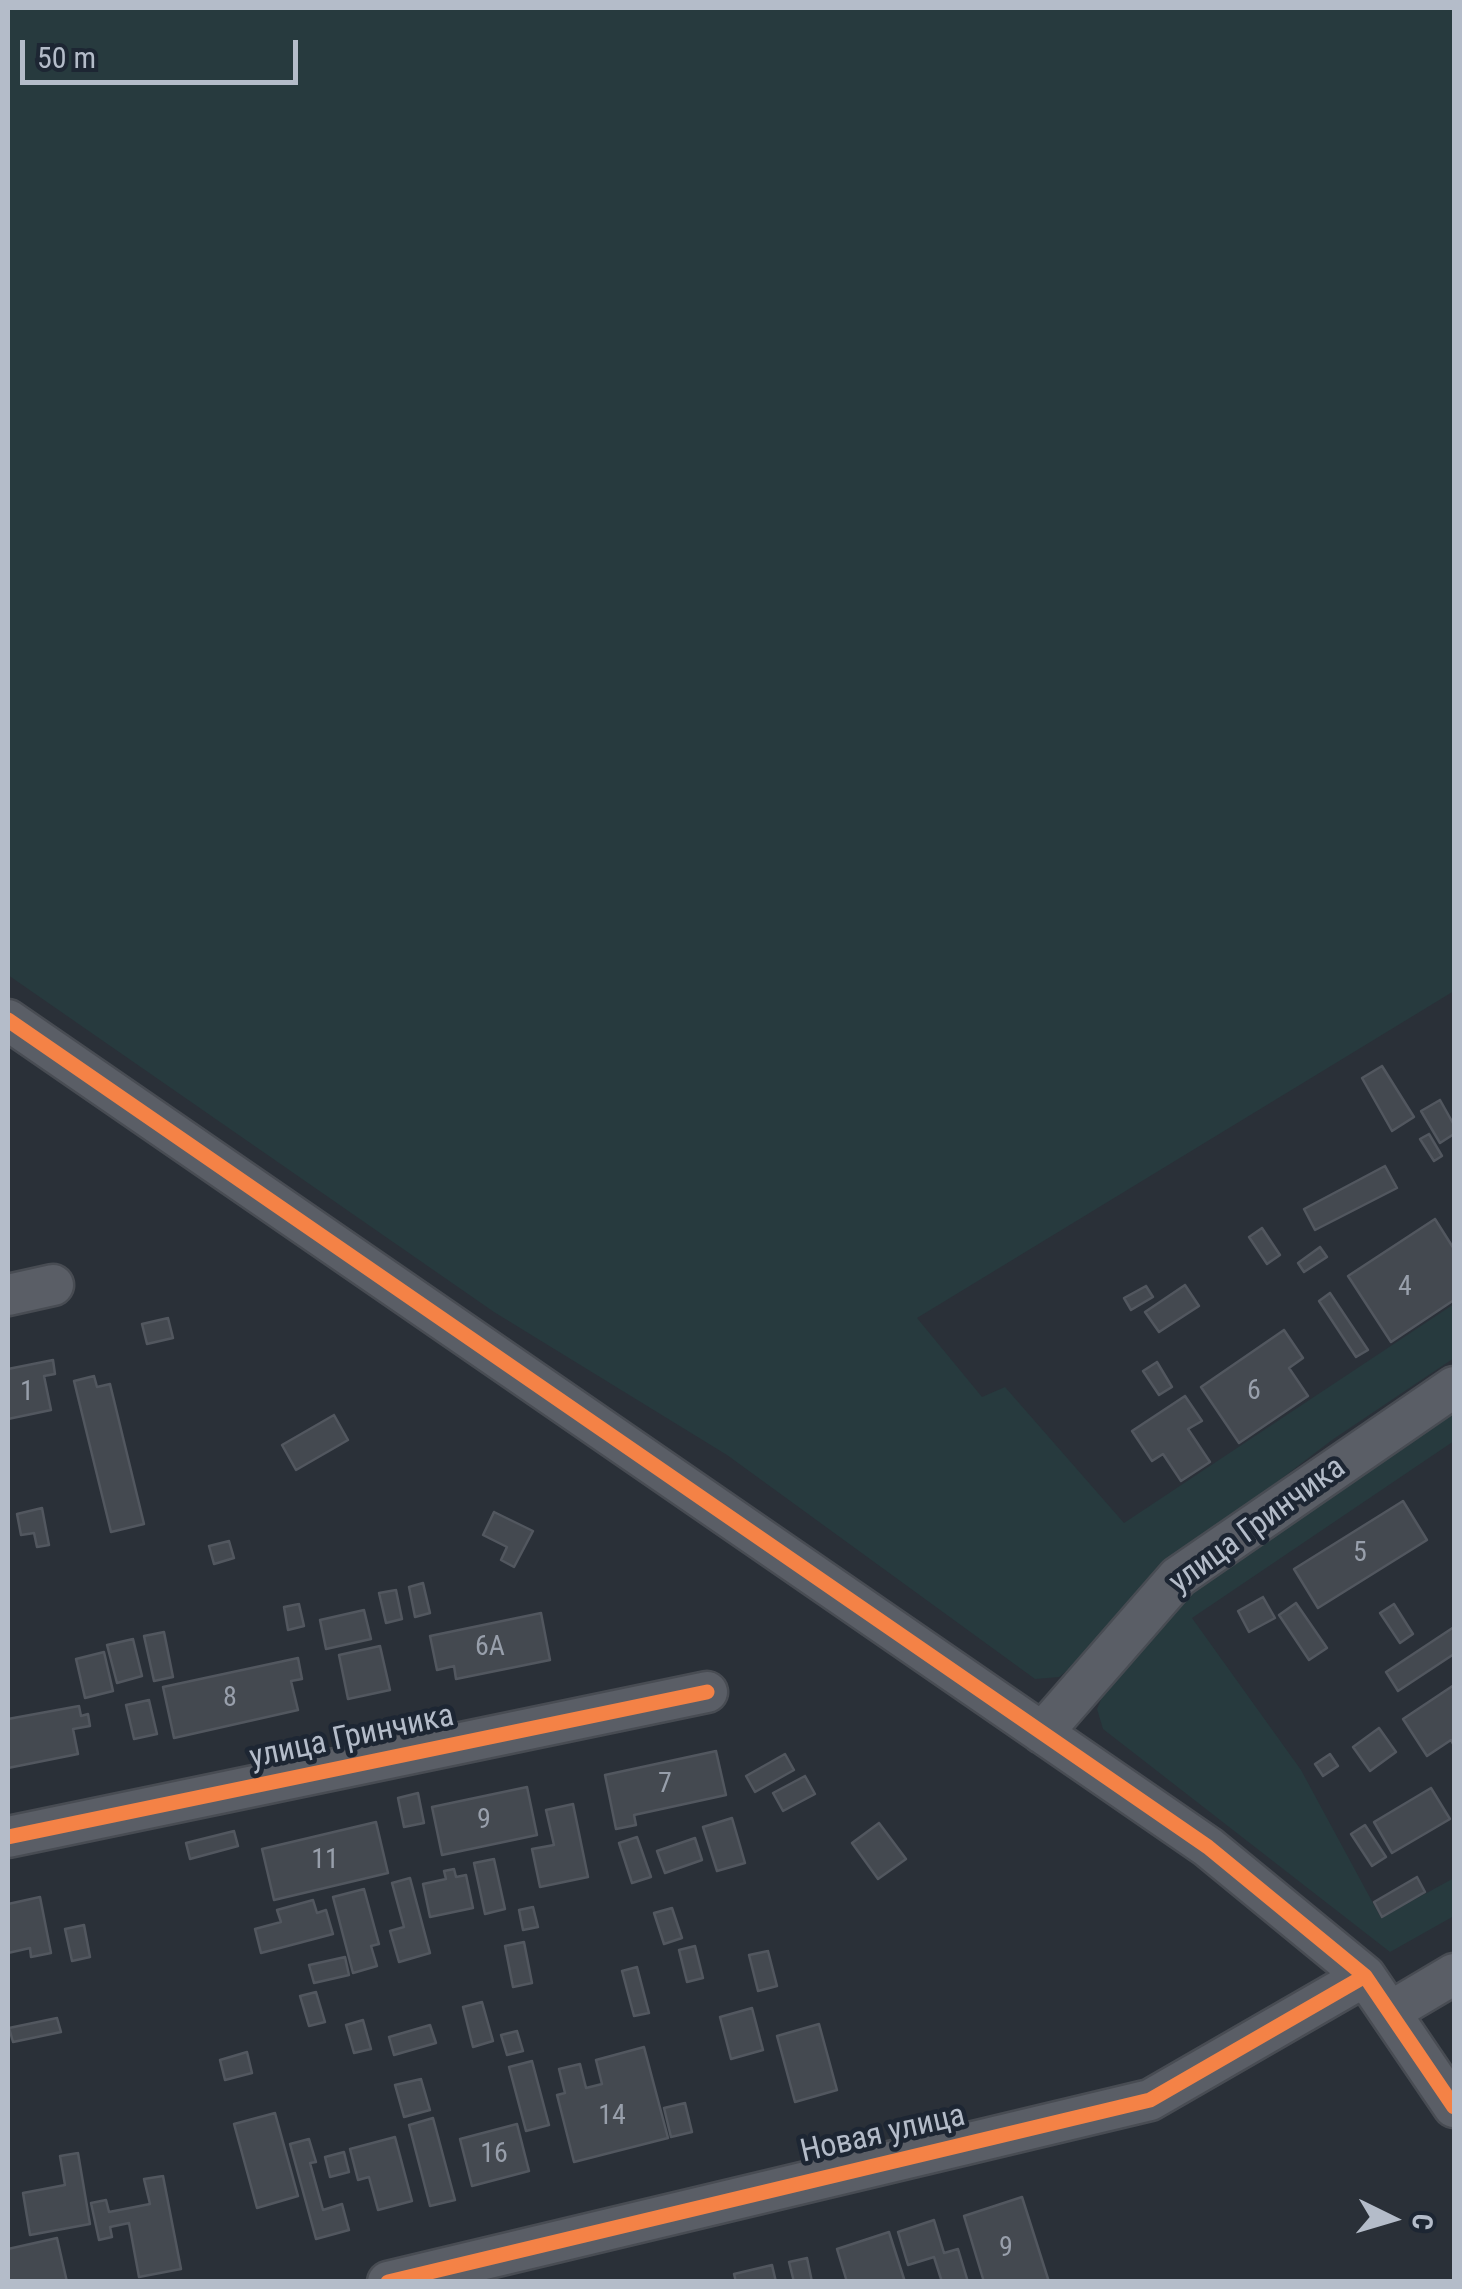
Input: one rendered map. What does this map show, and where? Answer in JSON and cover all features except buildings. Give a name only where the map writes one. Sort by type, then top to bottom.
[{"type":"street","points":[[8,1020],[1208,1847],[1365,1976],[1454,2108]]},
{"type":"street","points":[[8,1295],[53,1285]]},
{"type":"street","name":"улица Гринчика","points":[[1042,1733],[1178,1578],[1454,1388]]},
{"type":"street","name":"улица Гринчика","points":[[8,1836],[707,1692]]},
{"type":"street","points":[[1390,2012],[1454,1974]]},
{"type":"street","name":"Новая улица","points":[[388,2282],[1150,2100],[1365,1976]]},
{"type":"green space","points":[[8,8],[1454,8],[1454,991],[917,1318],[982,1397],[1005,1387],[1124,1523],[1454,1304],[1454,1358],[1332,1440],[1201,1540],[1059,1677],[1035,1679],[727,1455],[494,1312],[8,975]]},
{"type":"green space","points":[[1454,1394],[1454,1441],[1192,1618],[1301,1770],[1381,1918],[1454,1878],[1454,1916],[1390,1952],[1103,1729],[1097,1709],[1125,1664],[1196,1578]]},
{"type":"cycle path","points":[[8,1020],[1208,1847],[1365,1976],[1454,2107]]},
{"type":"cycle path","points":[[8,1837],[707,1692]]},
{"type":"cycle path","points":[[388,2282],[1150,2100],[1365,1976]]}]
